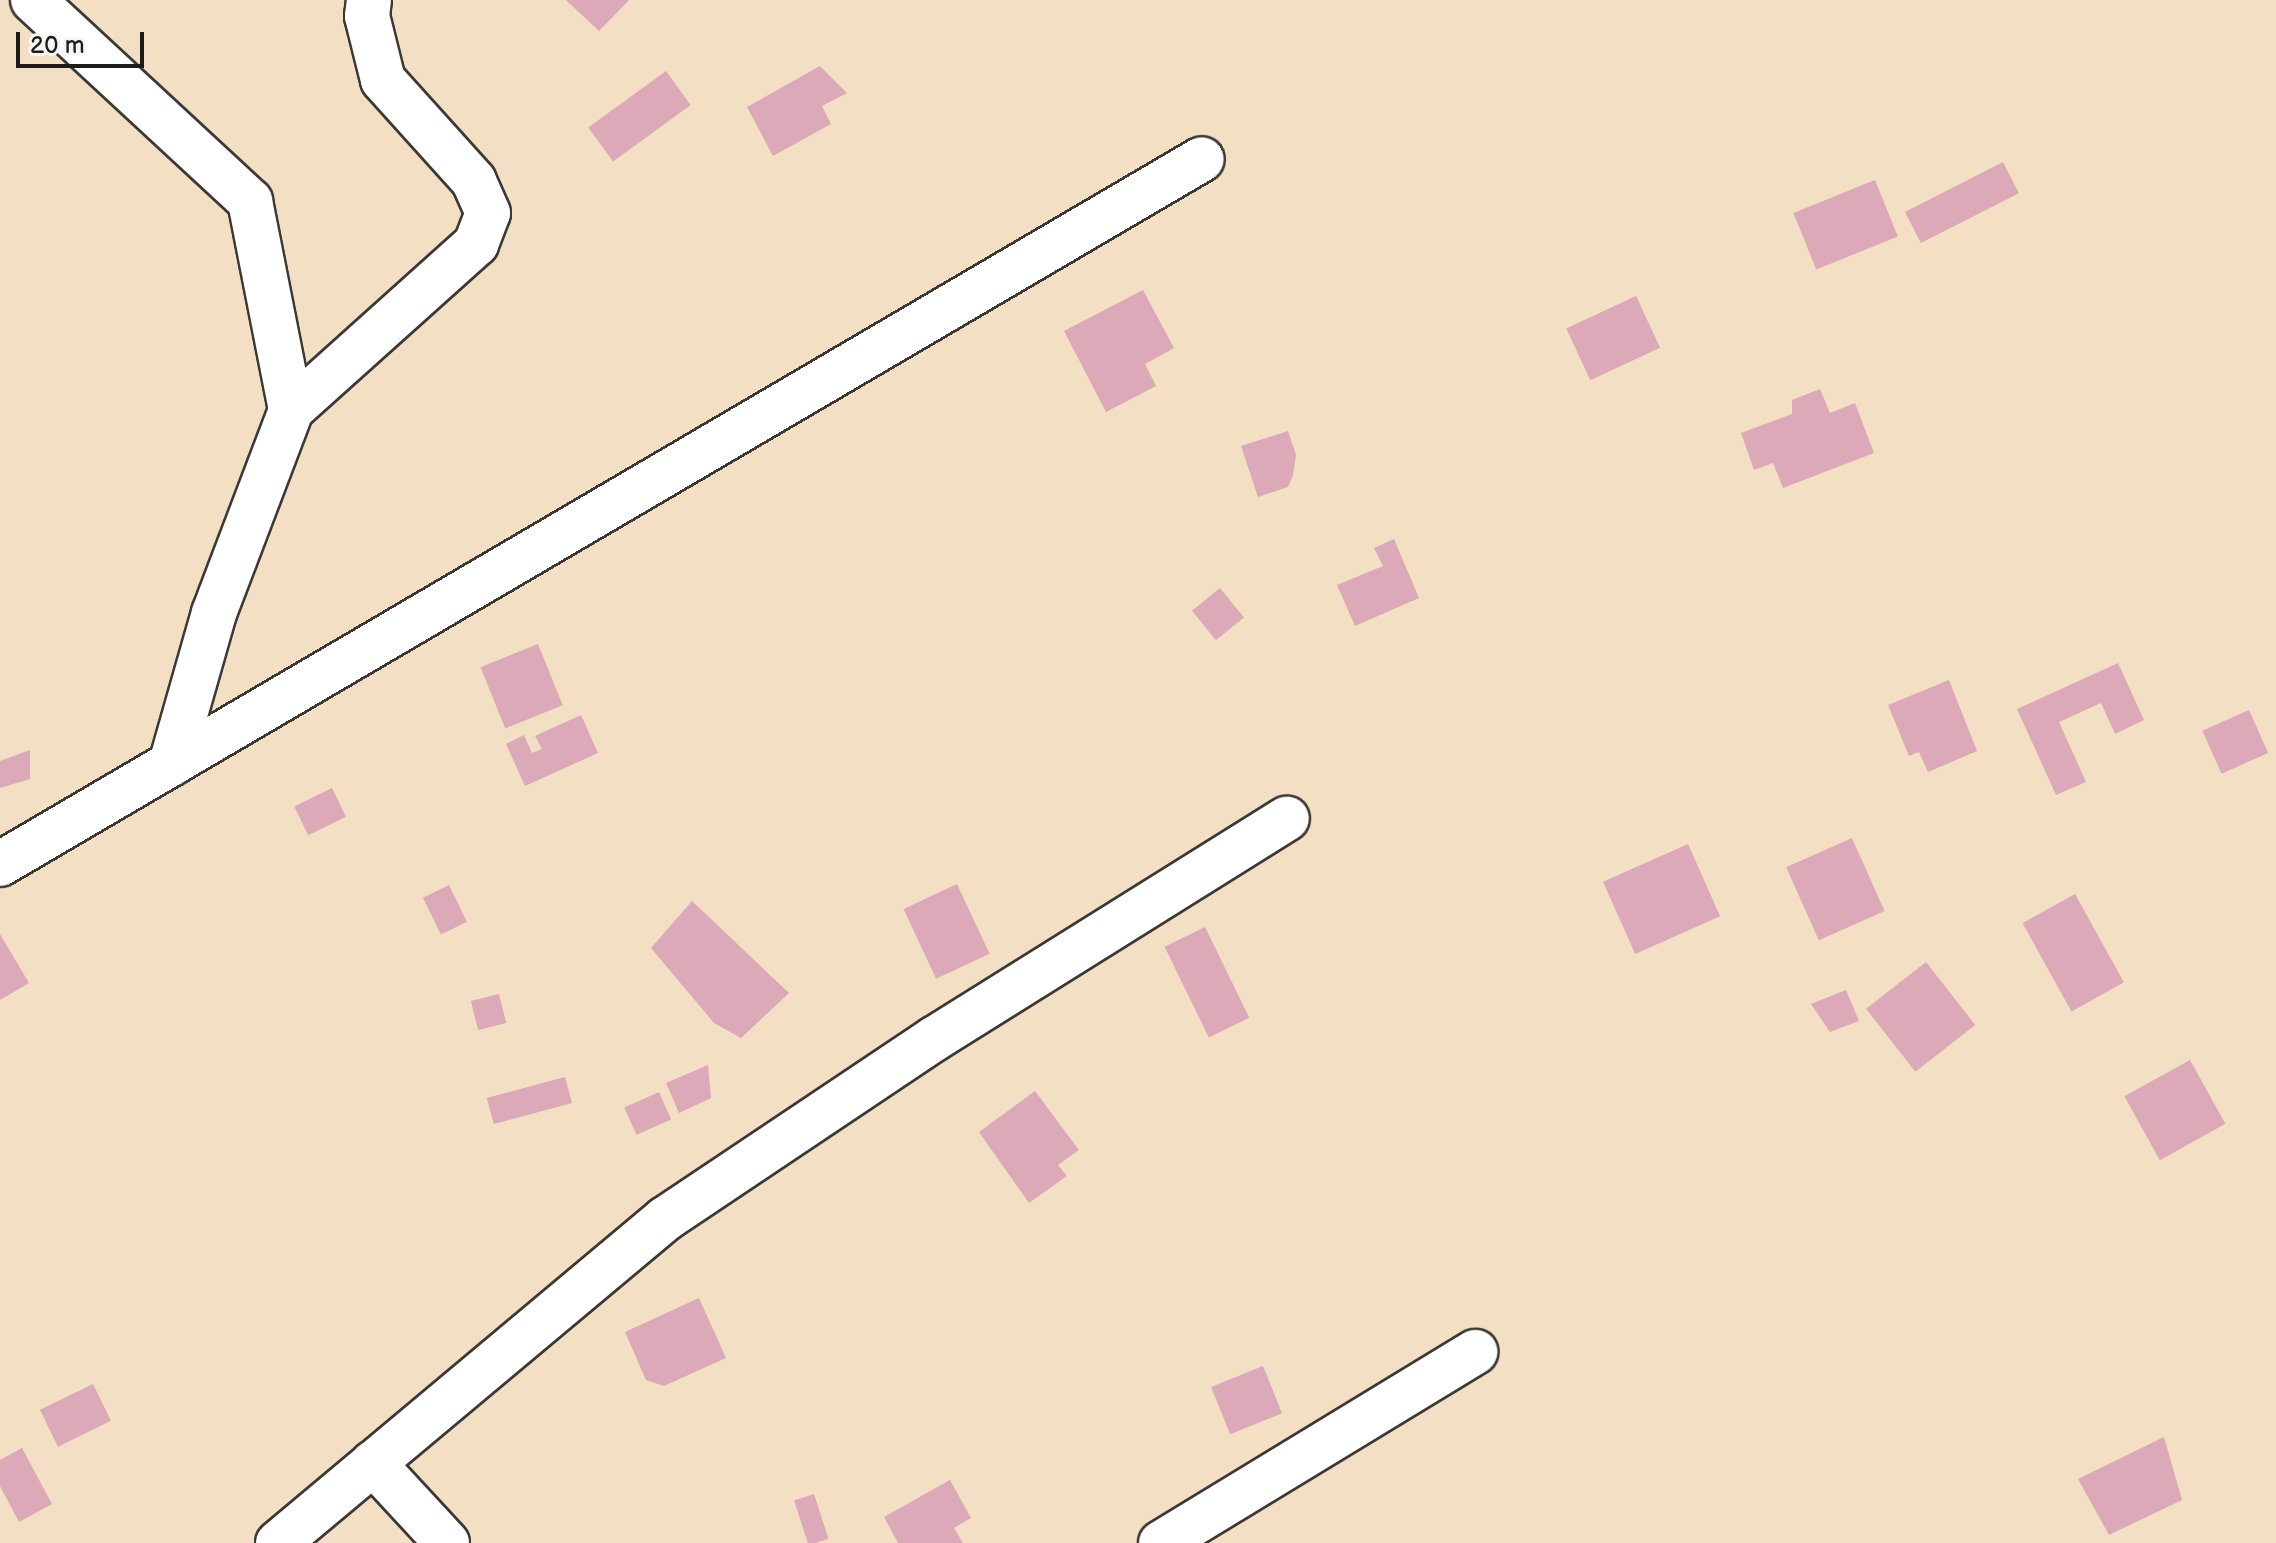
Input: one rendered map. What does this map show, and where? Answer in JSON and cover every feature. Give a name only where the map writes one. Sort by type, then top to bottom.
[{"type":"street","points":[[33,0],[250,201],[291,410]]},
{"type":"street","points":[[171,764],[214,613],[291,410],[476,244],[488,213],[474,181],[383,80],[367,16],[369,0]]},
{"type":"street","points":[[0,864],[1202,159]]},
{"type":"street","points":[[278,1543],[665,1219],[934,1039],[1287,818]]},
{"type":"street","points":[[1161,1543],[1475,1352]]},
{"type":"street","points":[[373,1463],[447,1543]]},
{"type":"building","points":[[566,0],[629,0],[599,31]]},
{"type":"building","points":[[820,66],[847,93],[822,106],[831,124],[773,156],[747,107]]},
{"type":"building","points":[[666,71],[691,105],[613,161],[588,127]]},
{"type":"building","points":[[2003,162],[2019,193],[1921,243],[1905,212]]},
{"type":"building","points":[[1875,180],[1898,237],[1816,270],[1793,213]]},
{"type":"building","points":[[1143,290],[1174,348],[1145,364],[1156,386],[1106,412],[1064,331]]},
{"type":"building","points":[[1636,296],[1660,348],[1590,380],[1566,329]]},
{"type":"building","points":[[1820,389],[1830,413],[1855,403],[1874,453],[1783,488],[1773,463],[1754,470],[1741,433],[1792,414],[1792,400]]},
{"type":"building","points":[[1288,431],[1296,455],[1288,487],[1258,497],[1241,446]]},
{"type":"building","points":[[1394,539],[1419,598],[1355,626],[1337,585],[1383,566],[1374,548]]},
{"type":"building","points":[[1220,588],[1244,618],[1216,640],[1192,611]]},
{"type":"building","points":[[538,644],[563,705],[505,728],[481,667]]},
{"type":"building","points":[[2118,663],[2144,720],[2115,734],[2101,703],[2059,722],[2086,782],[2056,795],[2017,709]]},
{"type":"building","points":[[1949,680],[1977,751],[1928,772],[1919,752],[1909,756],[1888,705]]},
{"type":"building","points":[[2249,710],[2268,753],[2222,774],[2202,731]]},
{"type":"building","points":[[581,715],[598,753],[525,786],[506,744],[524,735],[532,753],[542,749],[535,736]]},
{"type":"building","points":[[30,750],[30,779],[0,788],[0,761]]},
{"type":"building","points":[[332,788],[346,817],[308,835],[294,806]]},
{"type":"building","points":[[1852,838],[1885,911],[1819,940],[1786,867]]},
{"type":"building","points":[[1688,844],[1720,916],[1635,954],[1603,882]]},
{"type":"building","points":[[957,884],[990,954],[936,979],[904,909]]},
{"type":"building","points":[[449,885],[467,922],[441,935],[423,898]]},
{"type":"building","points":[[2075,894],[2124,982],[2071,1011],[2023,923]]},
{"type":"building","points":[[692,901],[789,993],[741,1038],[714,1023],[651,948]]},
{"type":"building","points":[[1205,927],[1249,1018],[1209,1038],[1165,947]]},
{"type":"building","points":[[0,934],[29,983],[0,1000]]},
{"type":"building","points":[[1926,962],[1975,1025],[1915,1072],[1866,1009]]},
{"type":"building","points":[[1846,990],[1859,1021],[1830,1032],[1811,1004]]},
{"type":"building","points":[[499,994],[506,1023],[478,1030],[471,1001]]},
{"type":"building","points":[[2190,1060],[2225,1124],[2160,1160],[2124,1096]]},
{"type":"building","points":[[708,1065],[711,1098],[679,1113],[666,1083]]},
{"type":"building","points":[[565,1077],[572,1103],[494,1124],[487,1098]]},
{"type":"building","points":[[1035,1091],[1079,1150],[1058,1165],[1067,1176],[1029,1203],[979,1132]]},
{"type":"building","points":[[659,1092],[671,1119],[636,1135],[624,1107]]},
{"type":"building","points":[[699,1298],[726,1358],[664,1386],[646,1380],[625,1332]]},
{"type":"building","points":[[1263,1366],[1282,1413],[1230,1434],[1211,1387]]},
{"type":"building","points":[[93,1384],[111,1421],[58,1447],[40,1410]]},
{"type":"building","points":[[2164,1437],[2182,1500],[2109,1535],[2078,1479]]},
{"type":"building","points":[[22,1448],[52,1504],[19,1522],[0,1486],[0,1460]]},
{"type":"building","points":[[950,1480],[971,1518],[954,1528],[963,1543],[898,1543],[884,1517]]},
{"type":"building","points":[[814,1494],[829,1539],[808,1543],[794,1500]]}]
